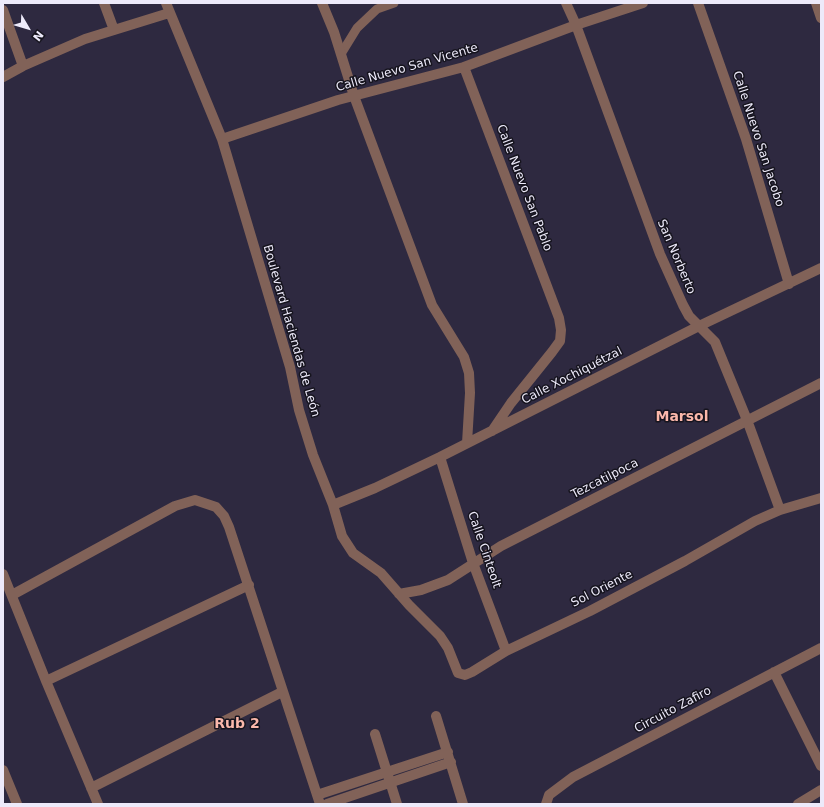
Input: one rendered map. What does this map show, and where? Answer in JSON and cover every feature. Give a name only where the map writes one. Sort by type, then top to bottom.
[{"type":"street","points":[[104,3],[114,30]]},
{"type":"street","name":"Boulevard Haciendas de León","points":[[166,3],[222,139],[290,367],[299,410],[312,455],[333,505],[342,536],[349,548],[360,560],[381,573],[421,617]]},
{"type":"street","points":[[322,3],[334,32],[354,96],[432,305],[464,357],[469,373],[470,386],[467,443]]},
{"type":"street","name":"San Norberto","points":[[566,3],[576,25],[660,254],[682,305],[699,326],[715,342],[747,420],[780,510]]},
{"type":"street","name":"Calle Nuevo San Vicente","points":[[222,139],[354,96],[464,67],[576,25],[643,3]]},
{"type":"street","name":"Calle Nuevo San Jacobo","points":[[698,3],[746,139],[789,284]]},
{"type":"street","points":[[816,3],[821,18]]},
{"type":"street","points":[[3,10],[23,66]]},
{"type":"street","points":[[3,77],[23,66],[85,39],[170,13]]},
{"type":"street","name":"Calle Nuevo San Pablo","points":[[464,67],[559,318],[561,330],[560,340],[511,403],[492,432]]},
{"type":"street","name":"Calle Xochiquétzal","points":[[333,505],[374,488],[492,432],[699,326],[821,268]]},
{"type":"street","name":"Tezcatilpoca","points":[[399,594],[422,590],[460,573],[473,563],[501,546],[821,383]]},
{"type":"street","name":"Calle Cinteolt","points":[[440,457],[473,563],[506,651]]},
{"type":"street","name":"Sol Oriente","points":[[421,617],[440,636],[448,648],[456,670],[462,675],[472,672],[506,651],[590,611],[685,561],[755,520],[780,510],[821,498]]},
{"type":"street","points":[[12,595],[175,506],[195,500],[216,507],[224,516],[230,527],[282,692],[319,799],[386,772],[448,752]]},
{"type":"street","points":[[3,574],[98,804]]},
{"type":"street","points":[[46,681],[249,584]]},
{"type":"street","name":"Circuito Zafiro","points":[[546,804],[549,795],[573,777],[821,648]]},
{"type":"street","points":[[774,672],[821,766]]},
{"type":"street","points":[[91,788],[282,692]]},
{"type":"street","points":[[436,716],[463,804]]},
{"type":"street","points":[[374,734],[397,804]]},
{"type":"street","points":[[327,804],[451,762]]},
{"type":"street","points":[[3,770],[6,787],[17,804]]},
{"type":"street","points":[[798,804],[821,790]]},
{"type":"lane","points":[[341,54],[358,28],[377,9],[394,3]]},
{"type":"district","name":"Marsol","points":[[682,417]]},
{"type":"district","name":"Rub 2","points":[[237,724]]}]
